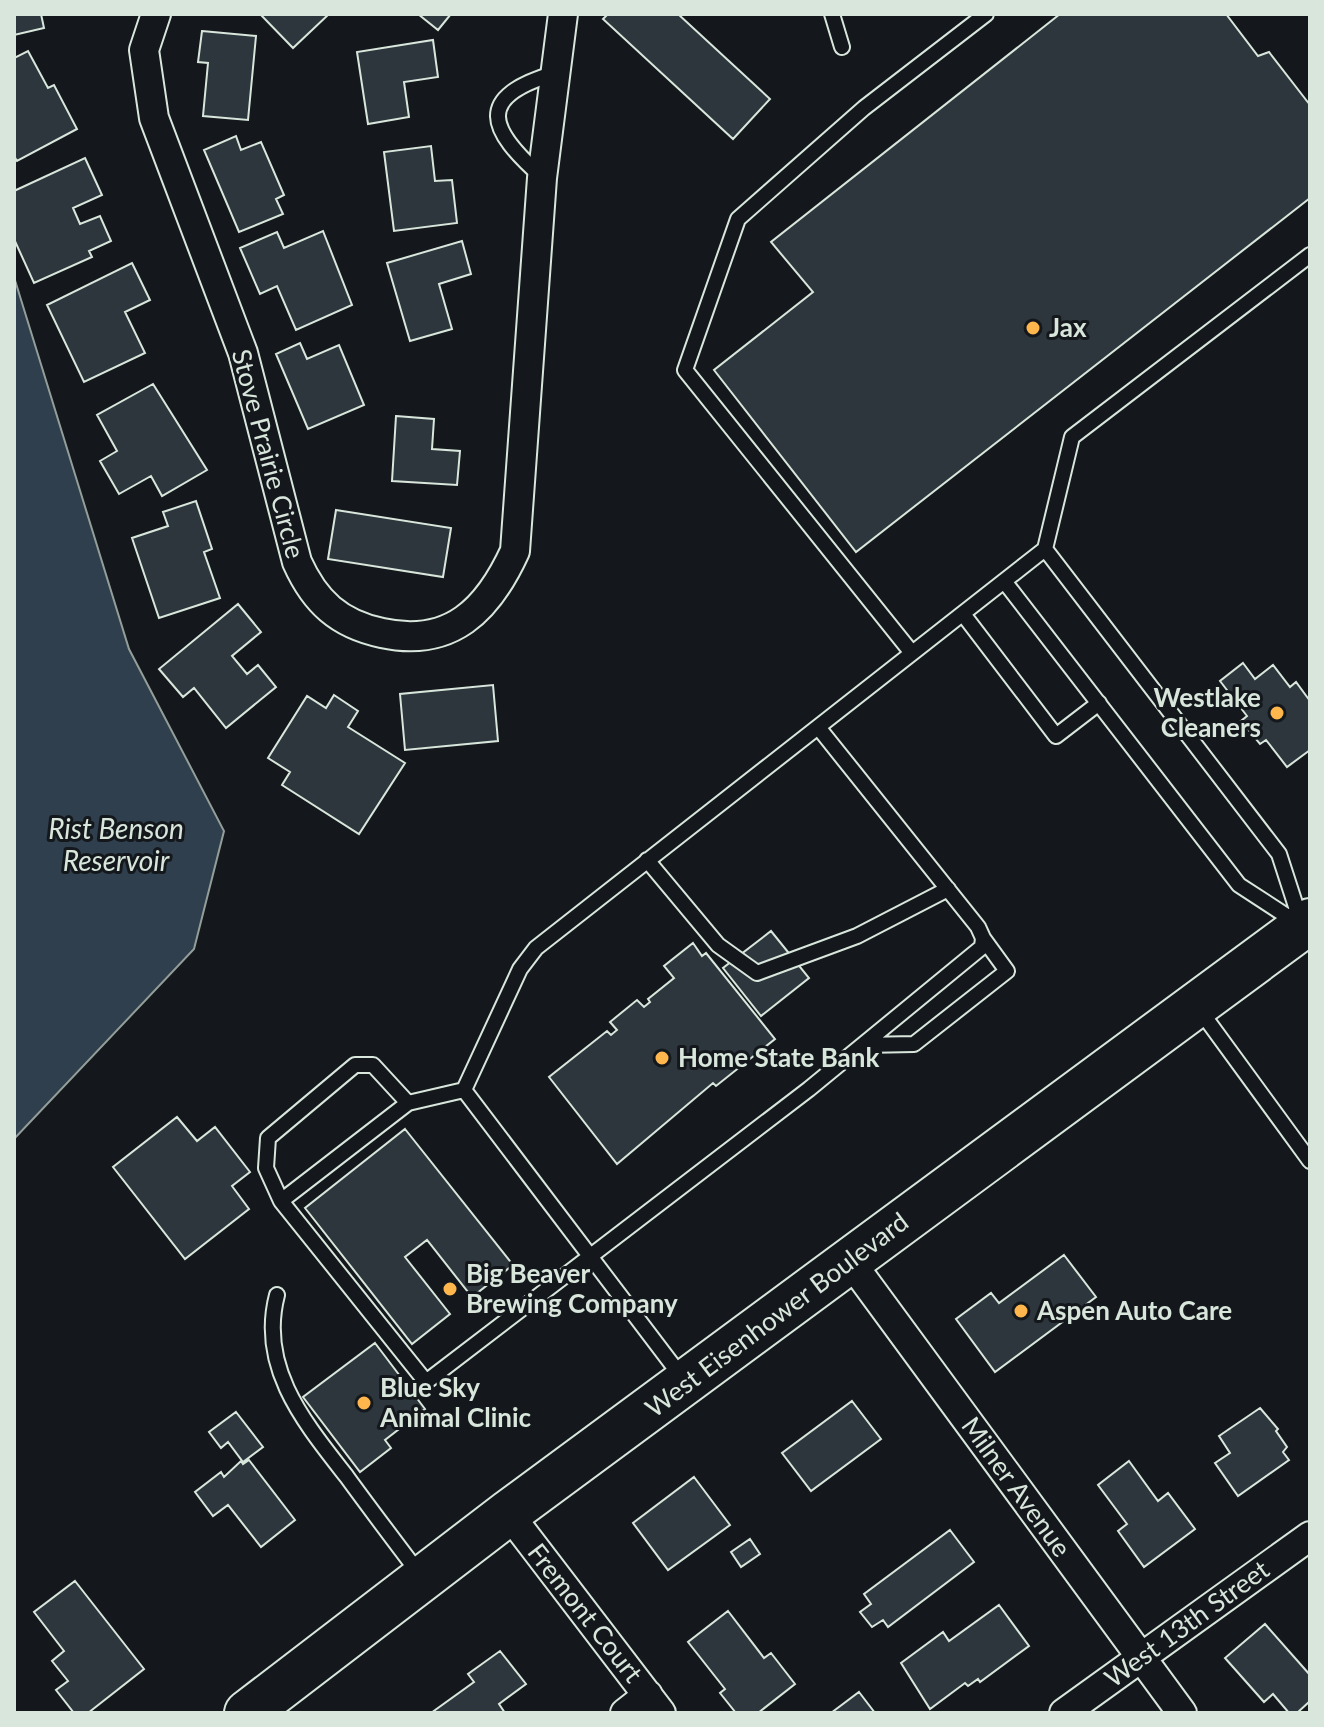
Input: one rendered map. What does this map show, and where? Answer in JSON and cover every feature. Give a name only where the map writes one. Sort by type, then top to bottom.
[{"type":"highway","name":"West Eisenhower Boulevard","points":[[247,1713],[508,1513],[1306,924]]},
{"type":"street","name":"Stove Prairie Circle","points":[[156,14],[144,50],[154,118],[243,353],[297,562],[309,588],[330,612],[348,623],[400,637],[427,637],[445,631],[479,608],[493,592],[515,551],[542,178],[563,14]]},
{"type":"street","name":"Milner Avenue","points":[[850,1261],[1182,1713]]},
{"type":"street","name":"Fremont Court","points":[[508,1513],[654,1704]]},
{"type":"street","name":"West 13th Street","points":[[1064,1713],[1310,1536]]},
{"type":"street","points":[[625,1713],[654,1704]]},
{"type":"lane","points":[[832,14],[842,47]]},
{"type":"lane","points":[[912,653],[685,370],[738,219],[864,108],[986,14]]},
{"type":"lane","points":[[542,178],[505,142],[497,124],[499,109],[527,81],[556,73]]},
{"type":"lane","points":[[464,1090],[520,969],[536,948],[1045,549],[1072,437],[1310,255]]},
{"type":"lane","points":[[1045,549],[1279,854],[1306,924]]},
{"type":"lane","points":[[1004,581],[1239,885],[1306,924]]},
{"type":"lane","points":[[963,614],[1056,736],[1099,703]]},
{"type":"lane","points":[[818,727],[948,889],[1007,971],[914,1044],[863,1045]]},
{"type":"lane","points":[[647,860],[718,945],[757,973],[857,936],[948,889]]},
{"type":"lane","points":[[408,1103],[373,1065],[355,1065],[268,1138],[266,1168],[281,1201],[426,1382],[863,1045],[972,958],[982,947],[983,938]]},
{"type":"lane","points":[[1196,1005],[1310,1161]]},
{"type":"lane","points":[[281,1201],[408,1103],[464,1090]]},
{"type":"lane","points":[[464,1090],[686,1383]]},
{"type":"lane","points":[[277,1295],[271,1319],[273,1351],[284,1387],[303,1419],[423,1578]]},
{"type":"water","name":"Rist Benson Reservoir","points":[[14,277],[129,649],[224,831],[194,949],[14,1139]]},
{"type":"building","points":[[14,14],[41,14],[44,28],[14,35]]},
{"type":"building","points":[[260,14],[329,14],[293,48]]},
{"type":"building","points":[[418,14],[451,14],[438,30]]},
{"type":"building","points":[[608,14],[678,14],[770,99],[733,139],[603,19]]},
{"type":"building","points":[[1060,14],[1226,14],[1258,56],[1269,52],[1310,105],[1310,198],[856,552],[714,370],[813,292],[771,242]]},
{"type":"building","points":[[202,31],[256,36],[248,120],[203,116],[208,63],[198,62]]},
{"type":"building","points":[[433,40],[438,77],[404,82],[409,117],[368,124],[357,52]]},
{"type":"building","points":[[28,51],[48,88],[54,85],[77,129],[17,161],[14,156],[14,58]]},
{"type":"building","points":[[236,136],[241,150],[261,142],[284,195],[276,199],[283,214],[239,232],[204,150]]},
{"type":"building","points":[[431,146],[435,181],[452,180],[457,223],[394,231],[384,152]]},
{"type":"building","points":[[85,158],[102,195],[73,208],[80,224],[100,216],[111,241],[89,251],[92,257],[34,283],[14,239],[14,191]]},
{"type":"building","points":[[323,231],[352,305],[296,330],[277,286],[260,294],[240,248],[277,232],[284,248]]},
{"type":"building","points":[[462,241],[471,274],[439,284],[452,329],[410,341],[387,263]]},
{"type":"building","points":[[132,263],[150,300],[125,312],[145,353],[84,382],[47,305]]},
{"type":"building","points":[[300,343],[307,359],[339,345],[364,405],[308,429],[276,354]]},
{"type":"building","points":[[153,384],[207,470],[162,496],[151,476],[119,494],[100,461],[117,451],[97,415]]},
{"type":"building","points":[[396,416],[434,419],[432,449],[460,451],[457,485],[392,481]]},
{"type":"building","points":[[196,501],[212,549],[204,552],[220,598],[159,618],[132,538],[168,526],[163,512]]},
{"type":"building","points":[[336,510],[451,528],[443,577],[328,559]]},
{"type":"building","points":[[238,604],[261,632],[232,656],[247,674],[258,665],[276,687],[226,728],[194,688],[183,697],[159,669]]},
{"type":"building","name":"Westlake Cleaners","points":[[1243,663],[1255,679],[1273,665],[1290,687],[1296,682],[1310,701],[1310,750],[1287,767],[1266,740],[1260,744],[1241,721],[1247,716],[1220,681]]},
{"type":"building","points":[[493,685],[498,741],[405,750],[400,694]]},
{"type":"building","points":[[334,695],[358,711],[348,727],[405,763],[359,834],[282,785],[290,772],[268,758],[307,696],[326,708]]},
{"type":"building","points":[[771,931],[809,978],[761,1016],[723,968]]},
{"type":"building","name":"Home State Bank","points":[[693,943],[702,956],[706,953],[775,1039],[716,1086],[713,1083],[617,1164],[549,1077],[607,1031],[611,1035],[617,1030],[610,1022],[637,1000],[644,1007],[650,1002],[648,999],[674,978],[664,966]]},
{"type":"building","points":[[177,1117],[197,1141],[215,1127],[250,1172],[232,1186],[249,1209],[185,1259],[113,1167]]},
{"type":"building","points":[[405,1129],[513,1265],[472,1297],[427,1240],[405,1257],[450,1314],[412,1344],[305,1208]]},
{"type":"building","name":"Aspen Auto Care","points":[[1064,1255],[1096,1297],[995,1372],[956,1319],[991,1293],[999,1303]]},
{"type":"building","name":"Blue Sky Animal Clinic","points":[[375,1343],[425,1409],[385,1440],[391,1448],[360,1472],[303,1397]]},
{"type":"building","points":[[852,1401],[881,1439],[811,1491],[782,1453]]},
{"type":"building","points":[[1260,1408],[1278,1429],[1276,1431],[1287,1447],[1283,1452],[1289,1460],[1238,1496],[1215,1463],[1230,1453],[1219,1436]]},
{"type":"building","points":[[236,1412],[263,1447],[243,1462],[228,1442],[221,1448],[209,1432]]},
{"type":"building","points":[[249,1460],[295,1520],[261,1547],[228,1505],[213,1516],[195,1492],[221,1472],[224,1477],[241,1461],[243,1464]]},
{"type":"building","points":[[1129,1461],[1158,1501],[1168,1493],[1195,1529],[1144,1567],[1118,1531],[1127,1524],[1098,1485]]},
{"type":"building","points":[[694,1477],[730,1525],[668,1570],[633,1523]]},
{"type":"building","points":[[950,1530],[974,1562],[888,1627],[883,1620],[872,1627],[860,1612],[871,1604],[864,1594]]},
{"type":"building","points":[[750,1539],[760,1554],[741,1567],[731,1552]]},
{"type":"building","points":[[75,1581],[144,1669],[88,1713],[74,1713],[56,1690],[68,1681],[52,1661],[64,1651],[34,1612]]},
{"type":"building","points":[[999,1605],[1029,1646],[980,1682],[978,1679],[968,1686],[965,1683],[930,1709],[901,1663],[943,1632],[949,1641]]},
{"type":"building","points":[[728,1611],[764,1658],[771,1653],[795,1684],[758,1713],[736,1713],[720,1693],[725,1689],[688,1642]]},
{"type":"building","points":[[1265,1624],[1310,1675],[1310,1701],[1297,1713],[1289,1713],[1273,1694],[1264,1702],[1225,1658]]},
{"type":"building","points":[[500,1651],[526,1684],[499,1704],[505,1713],[431,1713],[474,1682],[468,1674]]},
{"type":"building","points":[[859,1692],[875,1713],[831,1713]]},
{"type":"place","name":"Jax","points":[[1033,328]]},
{"type":"place","name":"Westlake Cleaners","points":[[1277,713]]},
{"type":"place","name":"Home State Bank","points":[[662,1058]]},
{"type":"place","name":"Big Beaver Brewing Company","points":[[450,1289]]},
{"type":"place","name":"Aspen Auto Care","points":[[1021,1311]]},
{"type":"place","name":"Blue Sky Animal Clinic","points":[[364,1403]]}]
